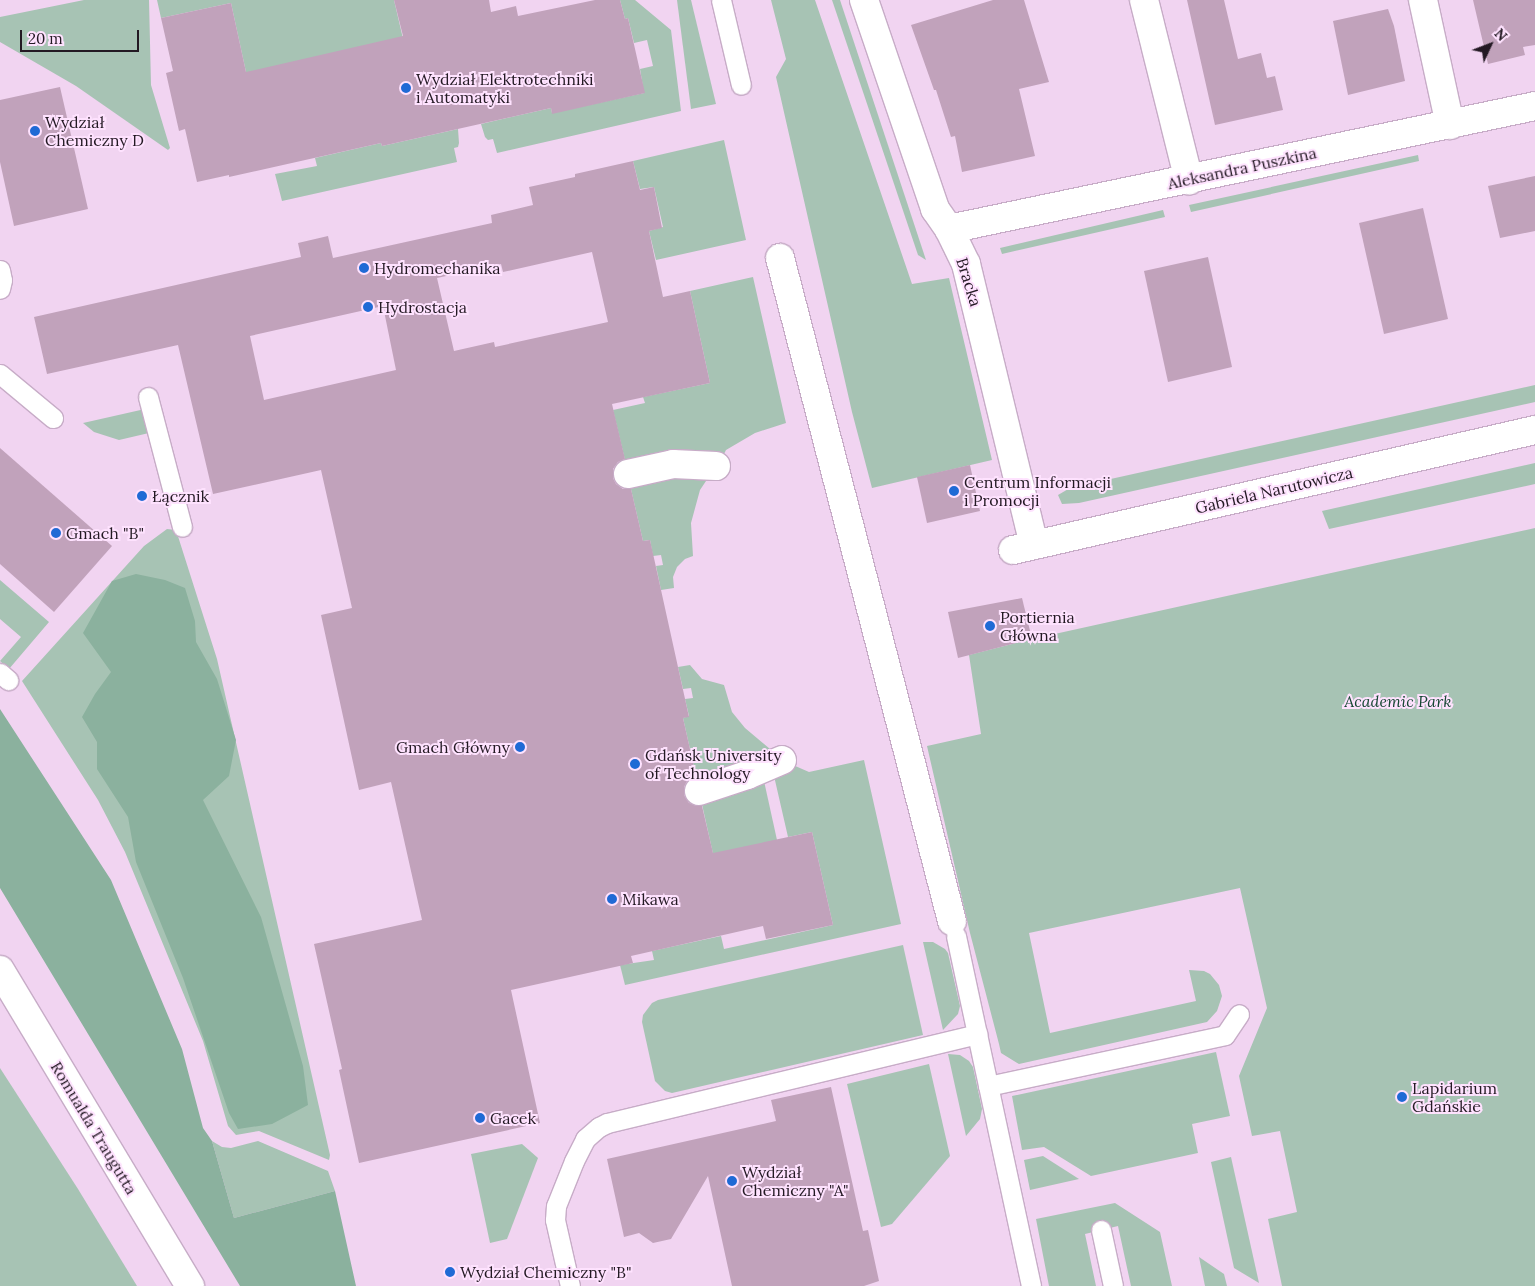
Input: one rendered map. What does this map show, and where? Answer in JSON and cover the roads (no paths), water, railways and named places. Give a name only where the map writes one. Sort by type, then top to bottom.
[{"type":"street","name":"Bracka","points":[[864,0],[935,209],[949,230],[966,264],[1023,548]]},
{"type":"street","points":[[1144,0],[1189,180]]},
{"type":"street","points":[[1424,0],[1450,125]]},
{"type":"street","name":"Aleksandra Puszkina","points":[[949,230],[1535,106]]},
{"type":"street","points":[[780,258],[954,928]]},
{"type":"street","name":"Gabriela Narutowicza","points":[[1023,548],[1535,430]]},
{"type":"street","points":[[628,474],[673,464],[716,466]]},
{"type":"street","points":[[699,791],[747,775],[782,760]]},
{"type":"street","name":"Romualda Traugutta","points":[[0,970],[190,1286]]},
{"type":"lane","points":[[721,0],[741,84]]},
{"type":"lane","points":[[0,270],[2,280],[0,289]]},
{"type":"lane","points":[[0,374],[52,418]]},
{"type":"lane","points":[[148,397],[182,527]]},
{"type":"lane","points":[[954,928],[1031,1286]]},
{"type":"lane","points":[[988,1086],[1225,1035],[1238,1014]]},
{"type":"lane","points":[[570,1286],[555,1220],[556,1206],[585,1139],[599,1127],[608,1123],[977,1034]]},
{"type":"lane","points":[[1101,1230],[1113,1286]]},
{"type":"place","name":"Wydział Elektrotechniki i Automatyki","points":[[406,88]]},
{"type":"place","name":"Wydział Chemiczny D","points":[[35,131]]},
{"type":"place","name":"Hydromechanika","points":[[364,268]]},
{"type":"place","name":"Hydrostacja","points":[[368,307]]},
{"type":"place","name":"Centrum Informacji i Promocji","points":[[954,491]]},
{"type":"place","name":"Łącznik","points":[[142,496]]},
{"type":"place","name":"Gmach \"B\"","points":[[56,533]]},
{"type":"place","name":"Portiernia Główna","points":[[990,626]]},
{"type":"place","name":"Gmach Główny","points":[[520,747]]},
{"type":"place","name":"Gdańsk University of Technology","points":[[635,764]]},
{"type":"place","name":"Mikawa","points":[[612,899]]},
{"type":"place","name":"Lapidarium Gdańskie","points":[[1402,1097]]},
{"type":"place","name":"Gacek","points":[[480,1118]]},
{"type":"place","name":"Wydział Chemiczny \"A\"","points":[[732,1181]]},
{"type":"place","name":"Wydział Chemiczny \"B\"","points":[[450,1272]]},
{"type":"park label","name":"Academic Park","points":[[1398,701]]}]
